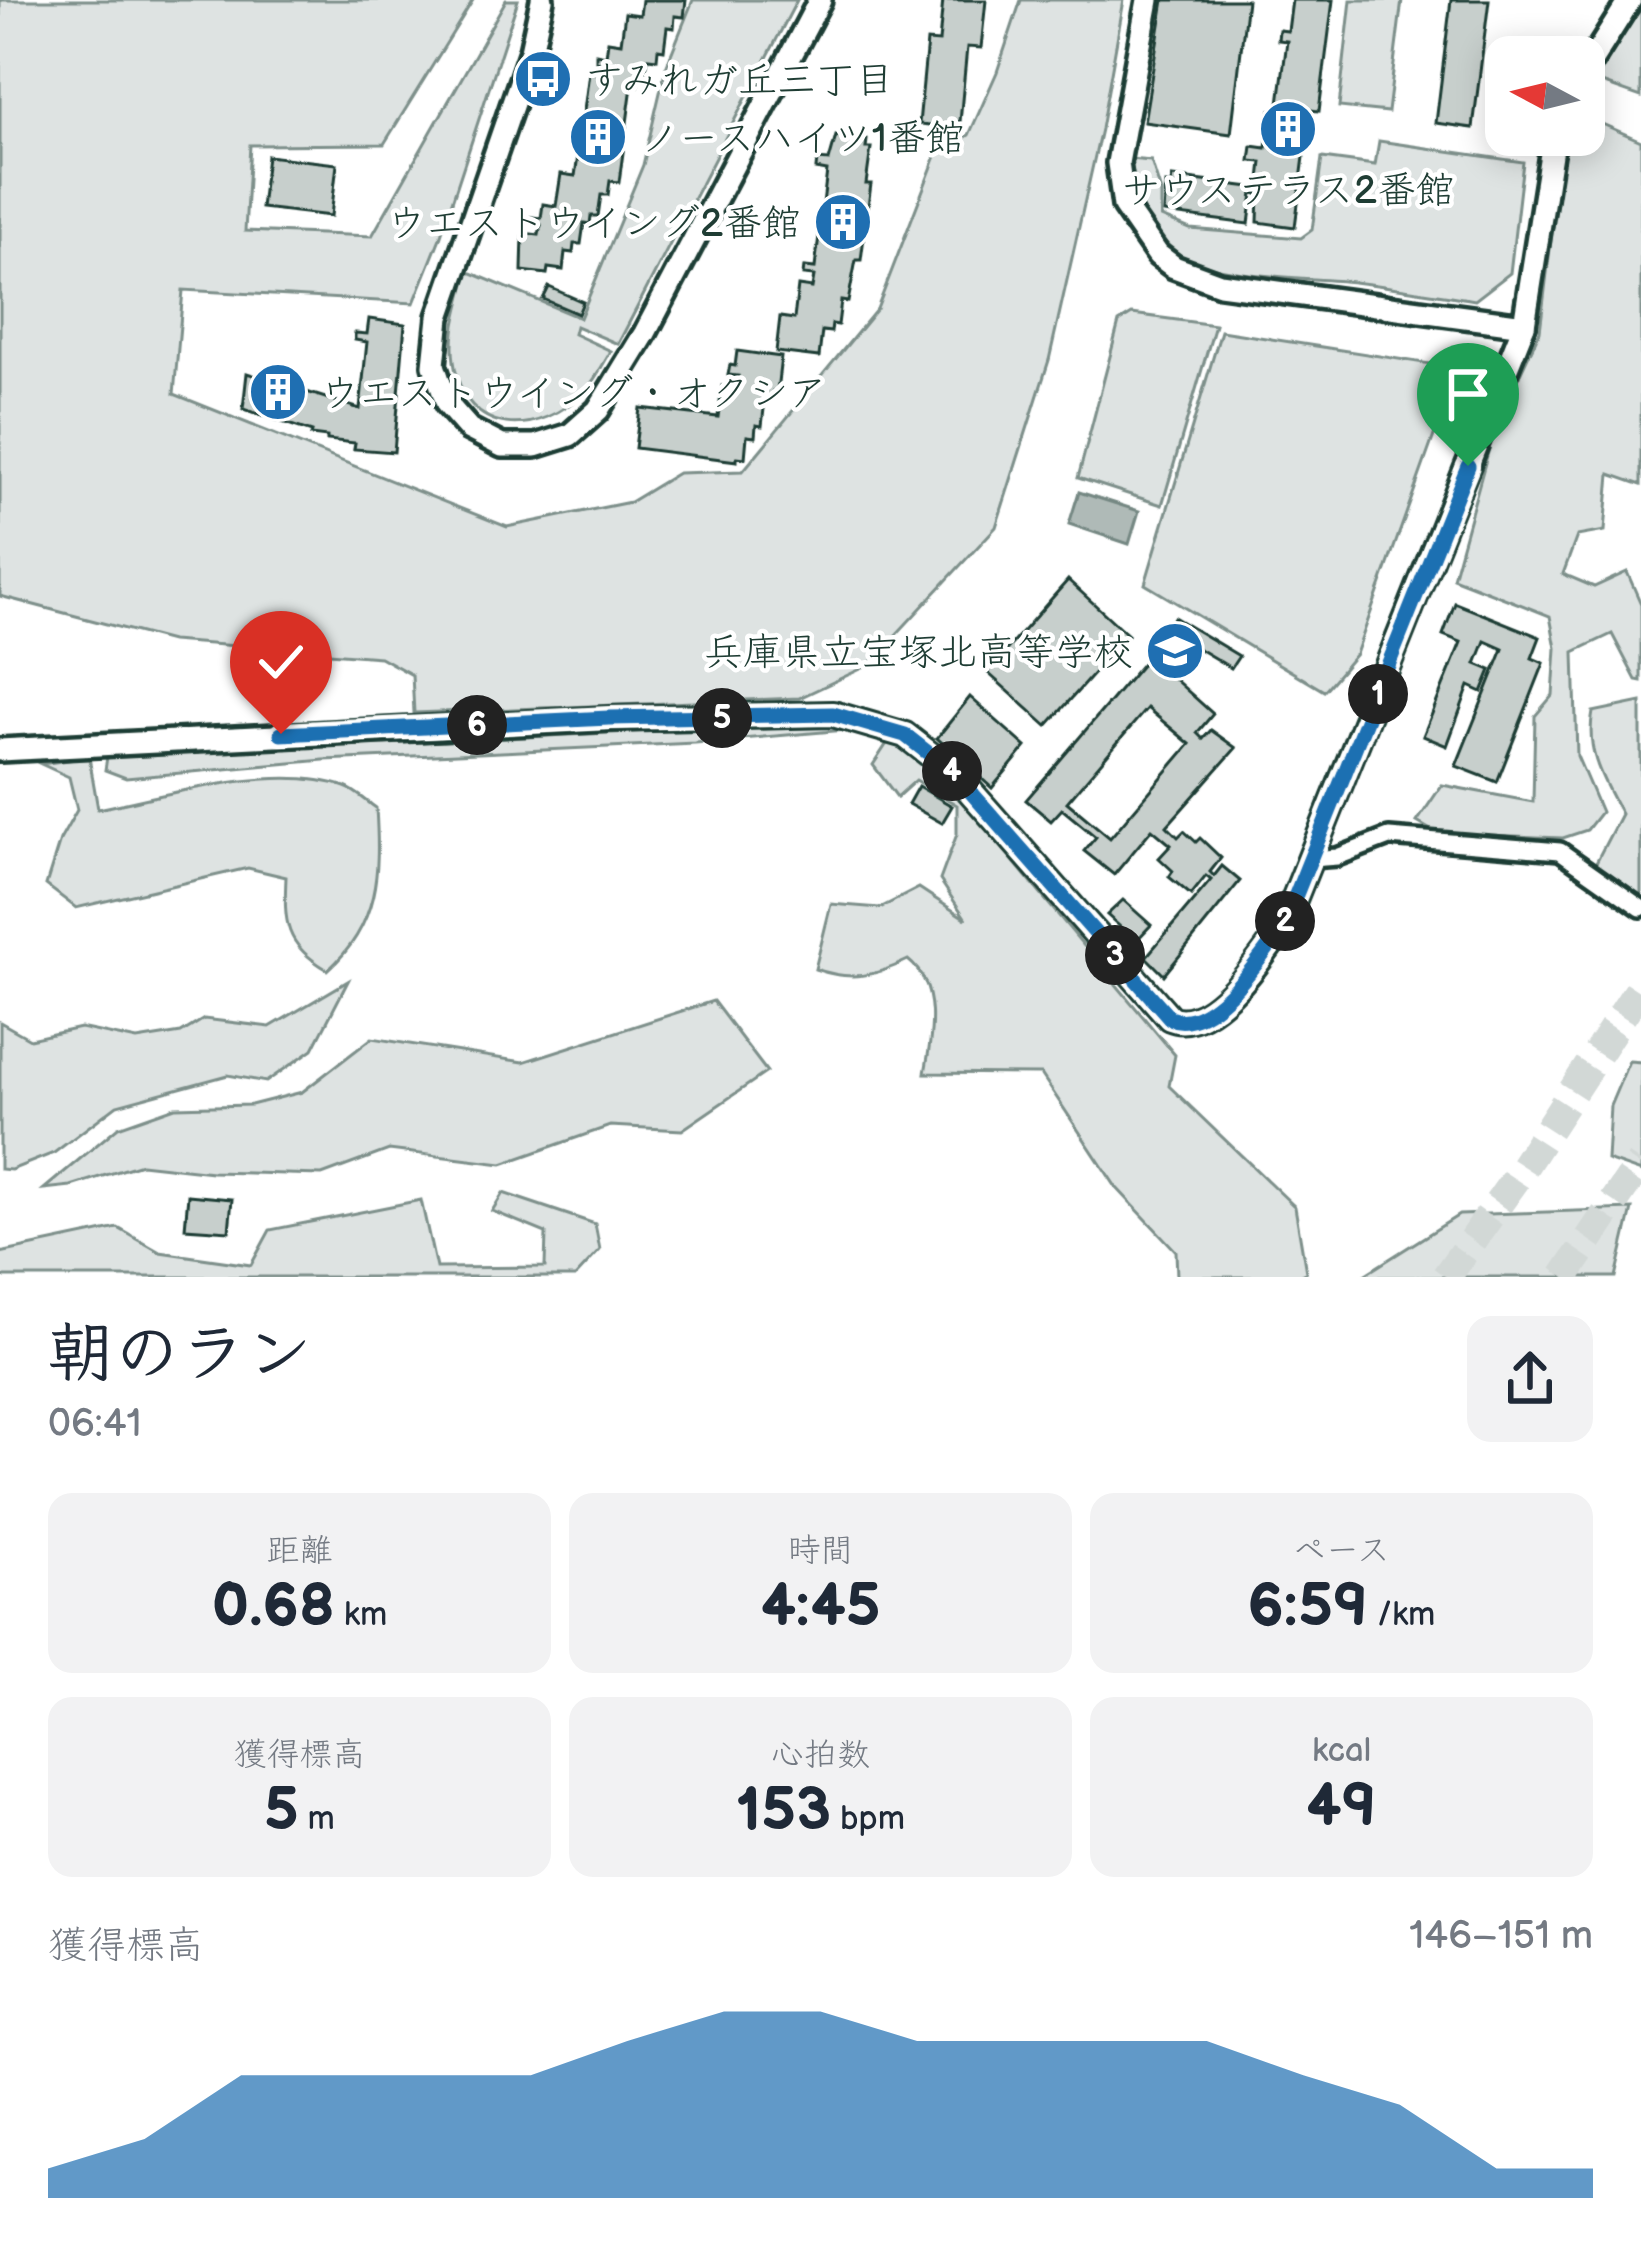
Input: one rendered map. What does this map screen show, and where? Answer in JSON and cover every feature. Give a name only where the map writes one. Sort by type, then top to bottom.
[{"type":"street","points":[[542,0],[531,51],[439,317],[434,365],[447,404],[470,429],[502,446],[535,446],[570,435],[598,410],[645,333],[820,0]]},
{"type":"street","points":[[1148,0],[1118,164],[1124,206],[1158,255],[1174,267],[1220,284],[1524,325]]},
{"type":"street","points":[[1605,40],[1630,0]]},
{"type":"street","points":[[0,750],[609,718],[833,714],[886,727],[933,754],[1170,1018],[1184,1024],[1208,1013],[1283,927],[1524,325],[1551,156]]},
{"type":"street","points":[[1311,860],[1337,857],[1389,837],[1560,851],[1641,908]]},
{"type":"shaded area","points":[[0,0],[473,0],[384,144],[250,145],[245,231],[372,236],[506,0],[518,0],[414,303],[183,290],[174,394],[507,527],[630,502],[678,473],[743,471],[877,309],[936,156],[969,135],[1021,0],[1124,0],[1101,129],[1049,360],[996,527],[867,666],[799,698],[414,713],[412,675],[380,657],[171,641],[0,596]]},
{"type":"shaded area","points":[[693,0],[797,0],[618,344],[576,326],[574,334],[611,351],[590,386],[547,417],[506,423],[488,417],[472,405],[461,387],[454,361],[463,273],[580,318],[643,165],[666,67]]},
{"type":"shaded area","points":[[1351,0],[1402,0],[1388,112],[1339,107]]},
{"type":"shaded area","points":[[1641,7],[1641,97],[1605,84],[1605,62]]},
{"type":"shaded area","points":[[1605,125],[1641,141],[1641,485],[1610,474],[1605,531],[1577,536],[1563,574],[1594,587],[1627,572],[1641,604],[1641,681],[1636,680],[1612,634],[1574,652],[1577,756],[1601,812],[1587,830],[1563,838],[1436,833],[1417,822],[1442,785],[1533,802],[1535,716],[1553,695],[1556,648],[1550,616],[1453,578],[1495,427],[1540,331],[1561,158],[1605,156]]},
{"type":"shaded area","points":[[1379,141],[1523,162],[1510,273],[1475,300],[1214,268],[1180,255],[1150,224],[1128,159],[1151,161],[1161,192],[1161,217],[1190,229],[1301,238],[1312,230],[1322,158],[1375,165]]},
{"type":"shaded area","points":[[1132,314],[1215,325],[1162,505],[1078,478],[1119,322]]},
{"type":"shaded area","points":[[1221,331],[1437,365],[1451,388],[1356,654],[1324,691],[1145,584]]},
{"type":"shaded area","points":[[1079,492],[1139,511],[1129,544],[1069,524]]},
{"type":"shaded area","points":[[1641,702],[1641,896],[1595,864],[1621,814],[1597,765],[1591,726],[1593,712]]},
{"type":"shaded area","points":[[820,723],[858,729],[695,743],[324,760],[126,778],[105,770],[107,757]]},
{"type":"shaded area","points":[[890,739],[943,777],[1175,1055],[1169,1086],[1295,1207],[1306,1272],[1298,1277],[1177,1277],[1176,1251],[1116,1187],[1041,1074],[925,1073],[930,997],[926,983],[908,960],[862,975],[815,969],[831,904],[880,908],[919,888],[966,919],[940,880],[957,834],[957,805],[916,780],[897,797],[873,765]]},
{"type":"shaded area","points":[[89,757],[98,809],[188,790],[288,778],[318,780],[361,796],[376,808],[377,854],[373,896],[358,934],[328,970],[313,961],[290,931],[286,877],[248,868],[76,908],[46,885],[60,840],[77,810],[69,777],[41,764]]},
{"type":"shaded area","points":[[348,981],[313,1049],[266,1082],[228,1075],[117,1105],[54,1153],[11,1170],[0,1169],[0,1022],[30,1039],[80,1028],[137,1040],[181,1033],[204,1019],[270,1027]]},
{"type":"shaded area","points":[[713,1001],[767,1072],[682,1130],[610,1126],[502,1164],[389,1150],[322,1175],[212,1172],[141,1164],[71,1186],[44,1189],[118,1127],[175,1107],[251,1105],[302,1092],[372,1038],[523,1062]]},
{"type":"shaded area","points":[[1629,1061],[1641,1062],[1641,1172],[1607,1160],[1610,1106]]},
{"type":"shaded area","points":[[503,1193],[595,1224],[600,1250],[575,1277],[0,1277],[0,1253],[118,1228],[160,1252],[251,1265],[270,1230],[421,1200],[436,1268],[545,1267],[546,1233],[492,1211]]},
{"type":"shaded area","points":[[1632,1209],[1616,1277],[1361,1277],[1459,1215]]},
{"type":"building","name":"ノースハイツ1番館","points":[[642,0],[686,0],[684,17],[675,16],[674,28],[667,27],[664,50],[658,49],[657,59],[648,58],[645,77],[639,76],[638,86],[632,86],[619,182],[610,181],[608,195],[601,195],[598,216],[584,223],[581,244],[574,244],[573,253],[565,252],[563,270],[548,268],[547,274],[522,271],[523,233],[539,235],[541,225],[530,224],[531,217],[541,218],[543,204],[556,206],[561,174],[575,176],[580,142],[570,141],[571,132],[581,134],[589,72],[604,74],[605,63],[596,61],[596,54],[606,56],[608,41],[621,43],[625,13],[640,15]]},
{"type":"building","points":[[943,0],[986,0],[981,48],[967,47],[960,122],[952,121],[952,127],[919,124],[927,41],[939,42]]},
{"type":"building","points":[[1164,0],[1247,0],[1231,134],[1144,122]]},
{"type":"building","name":"サウステラス2番館","points":[[1292,0],[1333,0],[1319,111],[1310,110],[1295,227],[1258,222],[1259,194],[1253,193],[1249,224],[1164,213],[1166,184],[1171,185],[1172,177],[1259,188],[1262,162],[1250,161],[1252,146],[1266,148],[1271,110],[1278,111],[1287,41],[1278,40],[1279,30],[1288,31]]},
{"type":"building","points":[[1451,0],[1489,0],[1473,128],[1436,123]]},
{"type":"building","name":"ウエストウイング2番館","points":[[836,136],[867,140],[866,148],[871,148],[861,260],[856,260],[848,302],[841,301],[838,325],[832,324],[831,332],[822,331],[819,357],[776,352],[780,317],[794,319],[798,286],[812,288],[814,276],[803,275],[804,267],[815,268],[827,171],[816,169],[817,160],[829,161]]},
{"type":"building","points":[[267,156],[337,164],[331,216],[261,208]]},
{"type":"building","points":[[549,287],[583,302],[578,314],[543,299]]},
{"type":"building","name":"ウエストウイング・オクシア","points":[[369,319],[405,324],[394,452],[354,449],[355,443],[327,440],[243,409],[247,373],[360,409],[367,342],[355,340],[355,333],[367,334]]},
{"type":"building","points":[[737,351],[781,357],[777,391],[771,401],[765,400],[762,426],[756,425],[755,437],[747,436],[745,458],[737,457],[737,461],[635,448],[640,408],[718,417],[722,386],[736,388],[738,376],[728,375]]},
{"type":"building","points":[[1068,580],[1128,635],[1047,726],[987,672]]},
{"type":"building","points":[[1455,603],[1540,637],[1532,658],[1544,663],[1497,782],[1456,766],[1503,649],[1485,641],[1476,664],[1491,670],[1482,692],[1469,686],[1447,746],[1423,736],[1461,642],[1443,635]]},
{"type":"building","points":[[1174,617],[1239,656],[1231,668],[1167,630]]},
{"type":"building","points":[[1149,656],[1213,714],[1197,733],[1203,739],[1211,730],[1236,748],[1167,826],[1178,837],[1184,831],[1196,842],[1200,838],[1221,858],[1210,872],[1214,876],[1222,866],[1240,881],[1164,975],[1146,957],[1211,880],[1206,876],[1191,895],[1169,877],[1173,871],[1159,858],[1171,845],[1152,829],[1114,875],[1084,851],[1096,837],[1062,809],[1051,821],[1026,800]],"holes":[[[1147,708],[1190,744],[1110,838],[1067,802]]]},
{"type":"building","points":[[970,697],[1026,747],[992,788],[937,738]]},
{"type":"building","points":[[918,786],[952,806],[942,823],[908,804]]},
{"type":"building","points":[[1123,900],[1151,925],[1136,941],[1107,915]]},
{"type":"building","points":[[188,1195],[232,1199],[229,1231],[185,1228]]},
{"type":"tunnel","points":[[1446,1277],[1641,986]]},
{"type":"tunnel","points":[[1564,1277],[1641,1162]]},
{"type":"place","name":"すみれガ丘三丁目","points":[[543,79]]},
{"type":"place","name":"サウステラス2番館","points":[[1288,129]]},
{"type":"place","name":"ノースハイツ1番館","points":[[598,137]]},
{"type":"place","name":"ウエストウイング2番館","points":[[843,222]]},
{"type":"place","name":"ウエストウイング・オクシア","points":[[278,392]]},
{"type":"place","name":"兵庫県立宝塚北高等学校","points":[[1175,651]]},
{"type":"route","points":[[281,734],[609,718],[833,714],[886,727],[933,754],[955,774],[1170,1018],[1184,1024],[1208,1013],[1238,984],[1283,927],[1468,466]]}]
